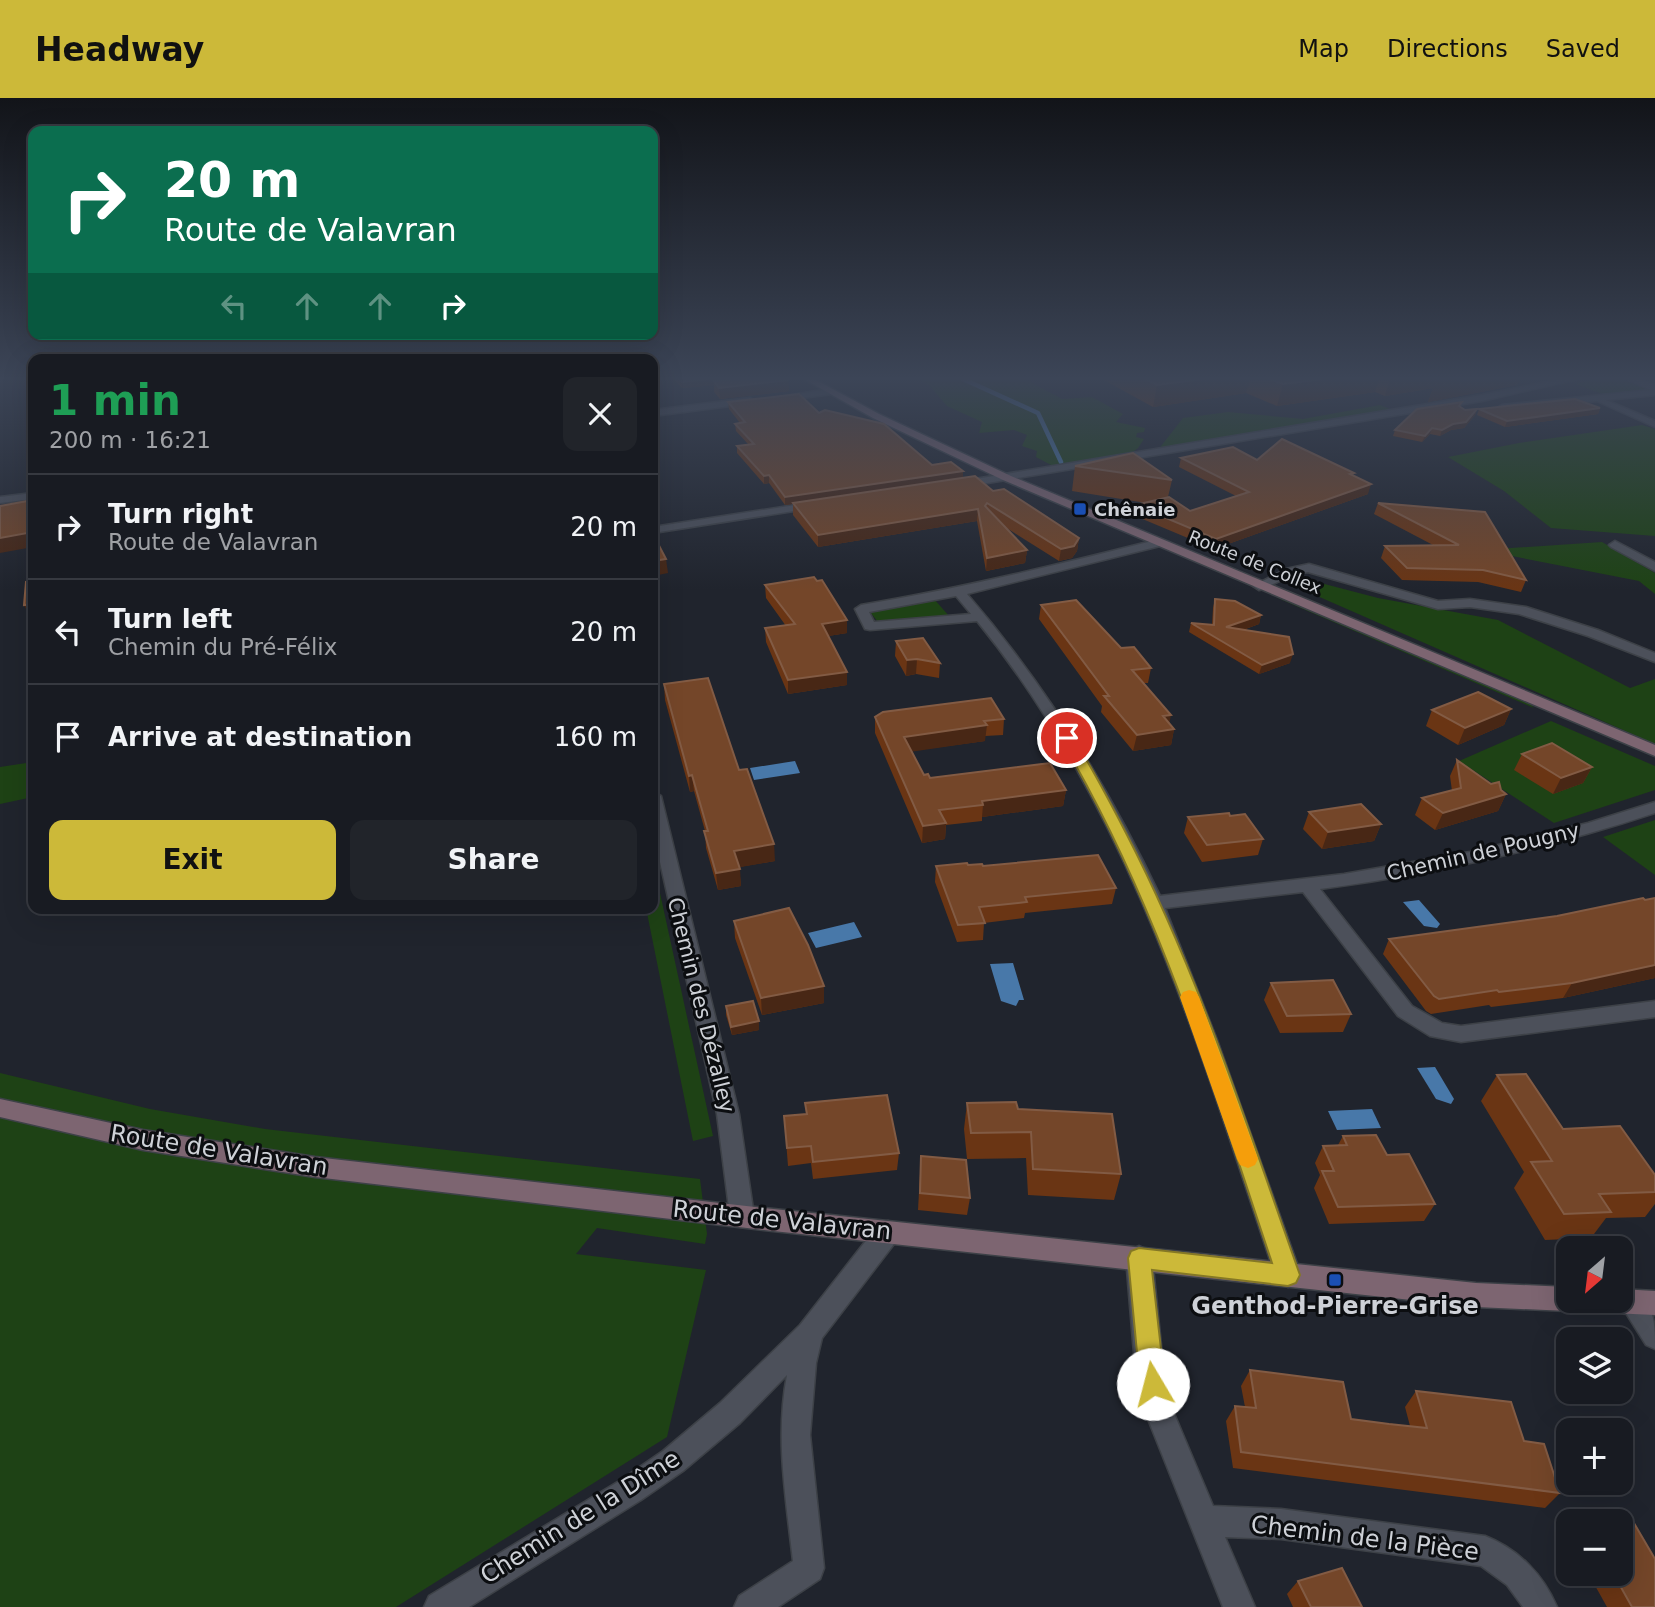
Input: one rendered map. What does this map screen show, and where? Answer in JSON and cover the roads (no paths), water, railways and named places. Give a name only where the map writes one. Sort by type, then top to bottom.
[{"type":"street","name":"Route de Collex","points":[[947,449],[1006,478],[1259,586],[1337,615],[1655,751]]},
{"type":"street","points":[[943,487],[1177,449]]},
{"type":"street","points":[[0,500],[28,497]]},
{"type":"street","points":[[658,529],[833,502]]},
{"type":"street","points":[[981,617],[870,626],[861,610],[960,592],[1160,543]]},
{"type":"street","points":[[1615,545],[1655,568]]},
{"type":"street","points":[[1259,586],[1276,581],[1294,568],[1309,568],[1438,605],[1470,603],[1521,610],[1594,633],[1655,658]]},
{"type":"street","points":[[960,592],[1028,675],[1088,774],[1154,903],[1206,1037],[1288,1275]]},
{"type":"street","name":"Chemin de Pougny","points":[[1154,903],[1308,886],[1471,858],[1586,830],[1655,807]]},
{"type":"street","name":"Chemin des Dézalley","points":[[658,817],[728,1114],[736,1157],[741,1216]]},
{"type":"street","points":[[1308,886],[1405,1011],[1437,1030],[1461,1034],[1655,1009]]},
{"type":"street","name":"Route de Valavran","points":[[0,1108],[143,1140],[315,1167],[1288,1275],[1476,1294],[1556,1298]]},
{"type":"street","name":"Chemin de la Dîme","points":[[440,1606],[631,1490],[673,1461],[730,1413],[809,1334],[888,1232]]},
{"type":"street","points":[[1139,1258],[1149,1365],[1156,1404],[1239,1607]]},
{"type":"street","points":[[1643,1303],[1655,1336]]},
{"type":"street","name":"Chemin de la Dîme","points":[[750,1607],[809,1568],[796,1451],[796,1419],[798,1389],[809,1334]]},
{"type":"street","name":"Chemin de la Pièce","points":[[1205,1521],[1294,1525],[1485,1551],[1508,1563],[1527,1582],[1541,1607]]},
{"type":"water","points":[[795,761],[800,773],[754,780],[750,768]]},
{"type":"water","points":[[1419,900],[1440,924],[1437,928],[1424,926],[1403,902]]},
{"type":"water","points":[[854,922],[862,937],[816,948],[808,933]]},
{"type":"water","points":[[1013,963],[1024,1000],[1019,1000],[1016,1006],[1001,1001],[990,964]]},
{"type":"water","points":[[1435,1067],[1454,1099],[1451,1104],[1436,1099],[1417,1068]]},
{"type":"water","points":[[1372,1109],[1381,1128],[1337,1130],[1328,1111]]},
{"type":"waterway","points":[[1055,449],[1061,462]]},
{"type":"place","name":"Chênaie","points":[[1080,509]]},
{"type":"place","name":"Genthod-Pierre-Grise","points":[[1335,1280]]}]
